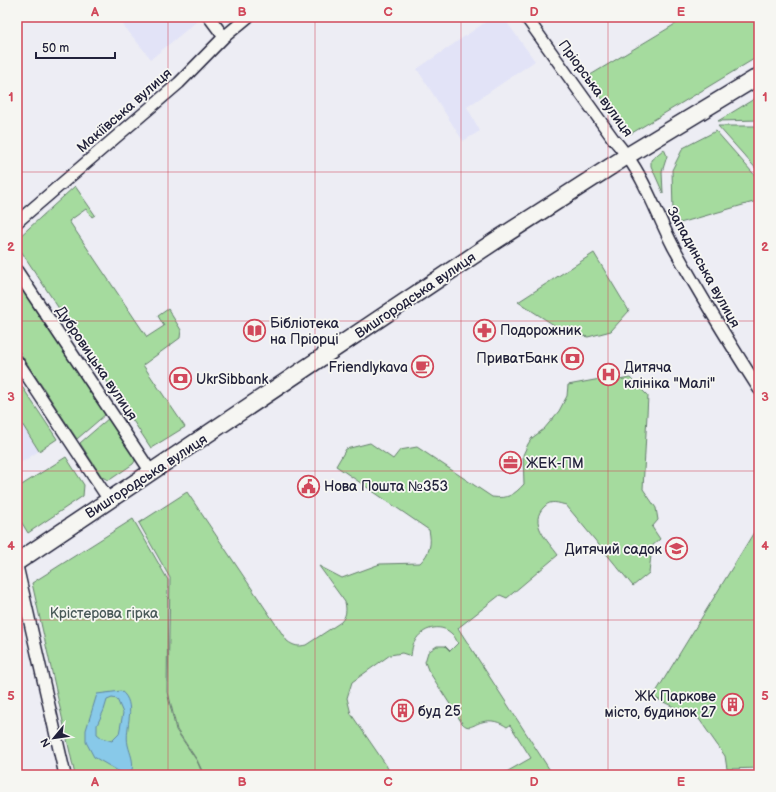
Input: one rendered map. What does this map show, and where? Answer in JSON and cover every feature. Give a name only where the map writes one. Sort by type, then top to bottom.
[{"type":"main road","name":"Вишгородська вулиця","points":[[17,562],[439,278],[627,156],[759,76]]},
{"type":"street","points":[[209,17],[224,37]]},
{"type":"street","name":"Макіївська вулиця","points":[[17,222],[179,83],[224,37],[248,17]]},
{"type":"street","name":"Пріорська вулиця","points":[[526,17],[627,156]]},
{"type":"street","name":"Западинська вулиця","points":[[627,156],[695,284],[729,344],[759,389]]},
{"type":"street","name":"Дубровицька вулиця","points":[[17,271],[151,472]]},
{"type":"street","points":[[17,361],[109,500]]},
{"type":"street","points":[[17,566],[65,775]]},
{"type":"shaded area","points":[[133,17],[201,18],[151,59],[123,25]]},
{"type":"shaded area","points":[[493,17],[503,17],[535,61],[467,107],[480,131],[463,141],[417,69]]},
{"type":"shaded area","points":[[17,416],[39,451],[17,465]]},
{"type":"green space","points":[[687,17],[759,17],[759,56],[632,133],[628,133],[625,131],[587,77]]},
{"type":"green space","points":[[759,96],[759,120],[718,121]]},
{"type":"green space","points":[[718,126],[759,126],[759,172]]},
{"type":"green space","points":[[716,131],[759,180],[759,197],[757,201],[680,223],[673,212],[672,170],[683,148]]},
{"type":"green space","points":[[664,149],[667,156],[662,172],[663,193],[651,166],[651,160]]},
{"type":"green space","points":[[75,186],[95,215],[92,217],[86,209],[69,221],[147,337],[164,326],[158,316],[168,309],[181,330],[180,338],[143,365],[185,427],[151,448],[17,245],[17,239]]},
{"type":"green space","points":[[594,253],[629,311],[611,331],[588,337],[565,332],[518,302]]},
{"type":"green space","points":[[17,278],[106,414],[77,439],[17,348]]},
{"type":"green space","points":[[630,378],[648,396],[643,489],[656,508],[658,520],[652,527],[660,539],[652,546],[649,573],[633,586],[566,505],[555,502],[550,503],[547,504],[540,512],[538,518],[539,525],[545,538],[558,555],[507,598],[500,595],[458,628],[553,775],[501,775],[531,758],[510,725],[507,727],[498,722],[489,721],[469,727],[462,723],[428,670],[425,662],[428,652],[437,646],[445,646],[450,651],[458,643],[454,636],[447,630],[442,628],[432,628],[422,633],[418,637],[413,644],[411,656],[402,653],[390,655],[352,682],[347,698],[351,714],[386,765],[391,775],[204,775],[197,760],[177,730],[168,692],[170,578],[139,523],[187,492],[287,641],[296,646],[306,645],[341,622],[346,613],[345,602],[319,566],[342,578],[380,564],[420,563],[426,556],[429,548],[429,530],[336,466],[346,449],[370,443],[393,459],[400,450],[417,447],[492,497],[507,497],[517,491],[524,484],[523,455],[532,438],[544,429],[559,411],[567,396],[568,385],[600,379],[602,383]]},
{"type":"green space","points":[[17,379],[57,439],[39,451],[17,416]]},
{"type":"green space","points":[[109,418],[134,456],[135,461],[133,464],[108,480],[102,477],[80,443]]},
{"type":"green space","points":[[66,457],[84,485],[83,496],[28,533],[17,515],[17,488]]},
{"type":"green space","name":"Крістерова гірка","points":[[133,519],[168,580],[167,692],[176,730],[197,761],[203,775],[75,775],[32,583]]},
{"type":"green space","points":[[759,524],[759,768],[727,769],[725,756],[699,719],[653,697]]},
{"type":"water","points":[[121,691],[129,702],[130,709],[127,738],[132,760],[132,770],[126,774],[94,757],[86,742],[86,730],[97,694]],"holes":[[[112,698],[117,699],[123,713],[119,734],[112,741],[102,738],[97,734],[97,725],[107,700]]]},
{"type":"place","name":"Подорожник","points":[[484,330]]},
{"type":"place","name":"Бібліотека на Пріорці","points":[[255,331]]},
{"type":"place","name":"ПриватБанк","points":[[573,358]]},
{"type":"place","name":"Friendlykava","points":[[423,367]]},
{"type":"place","name":"Дитяча клініка \"Малі\"","points":[[608,375]]},
{"type":"place","name":"UkrSibbank","points":[[181,379]]},
{"type":"place","name":"ЖЕК-ПМ","points":[[510,463]]},
{"type":"place","name":"Нова Пошта №353","points":[[308,486]]},
{"type":"place","name":"Дитячий садок","points":[[677,549]]},
{"type":"place","name":"ЖК Паркове місто, будинок 27","points":[[732,704]]},
{"type":"place","name":"буд 25","points":[[402,711]]}]
